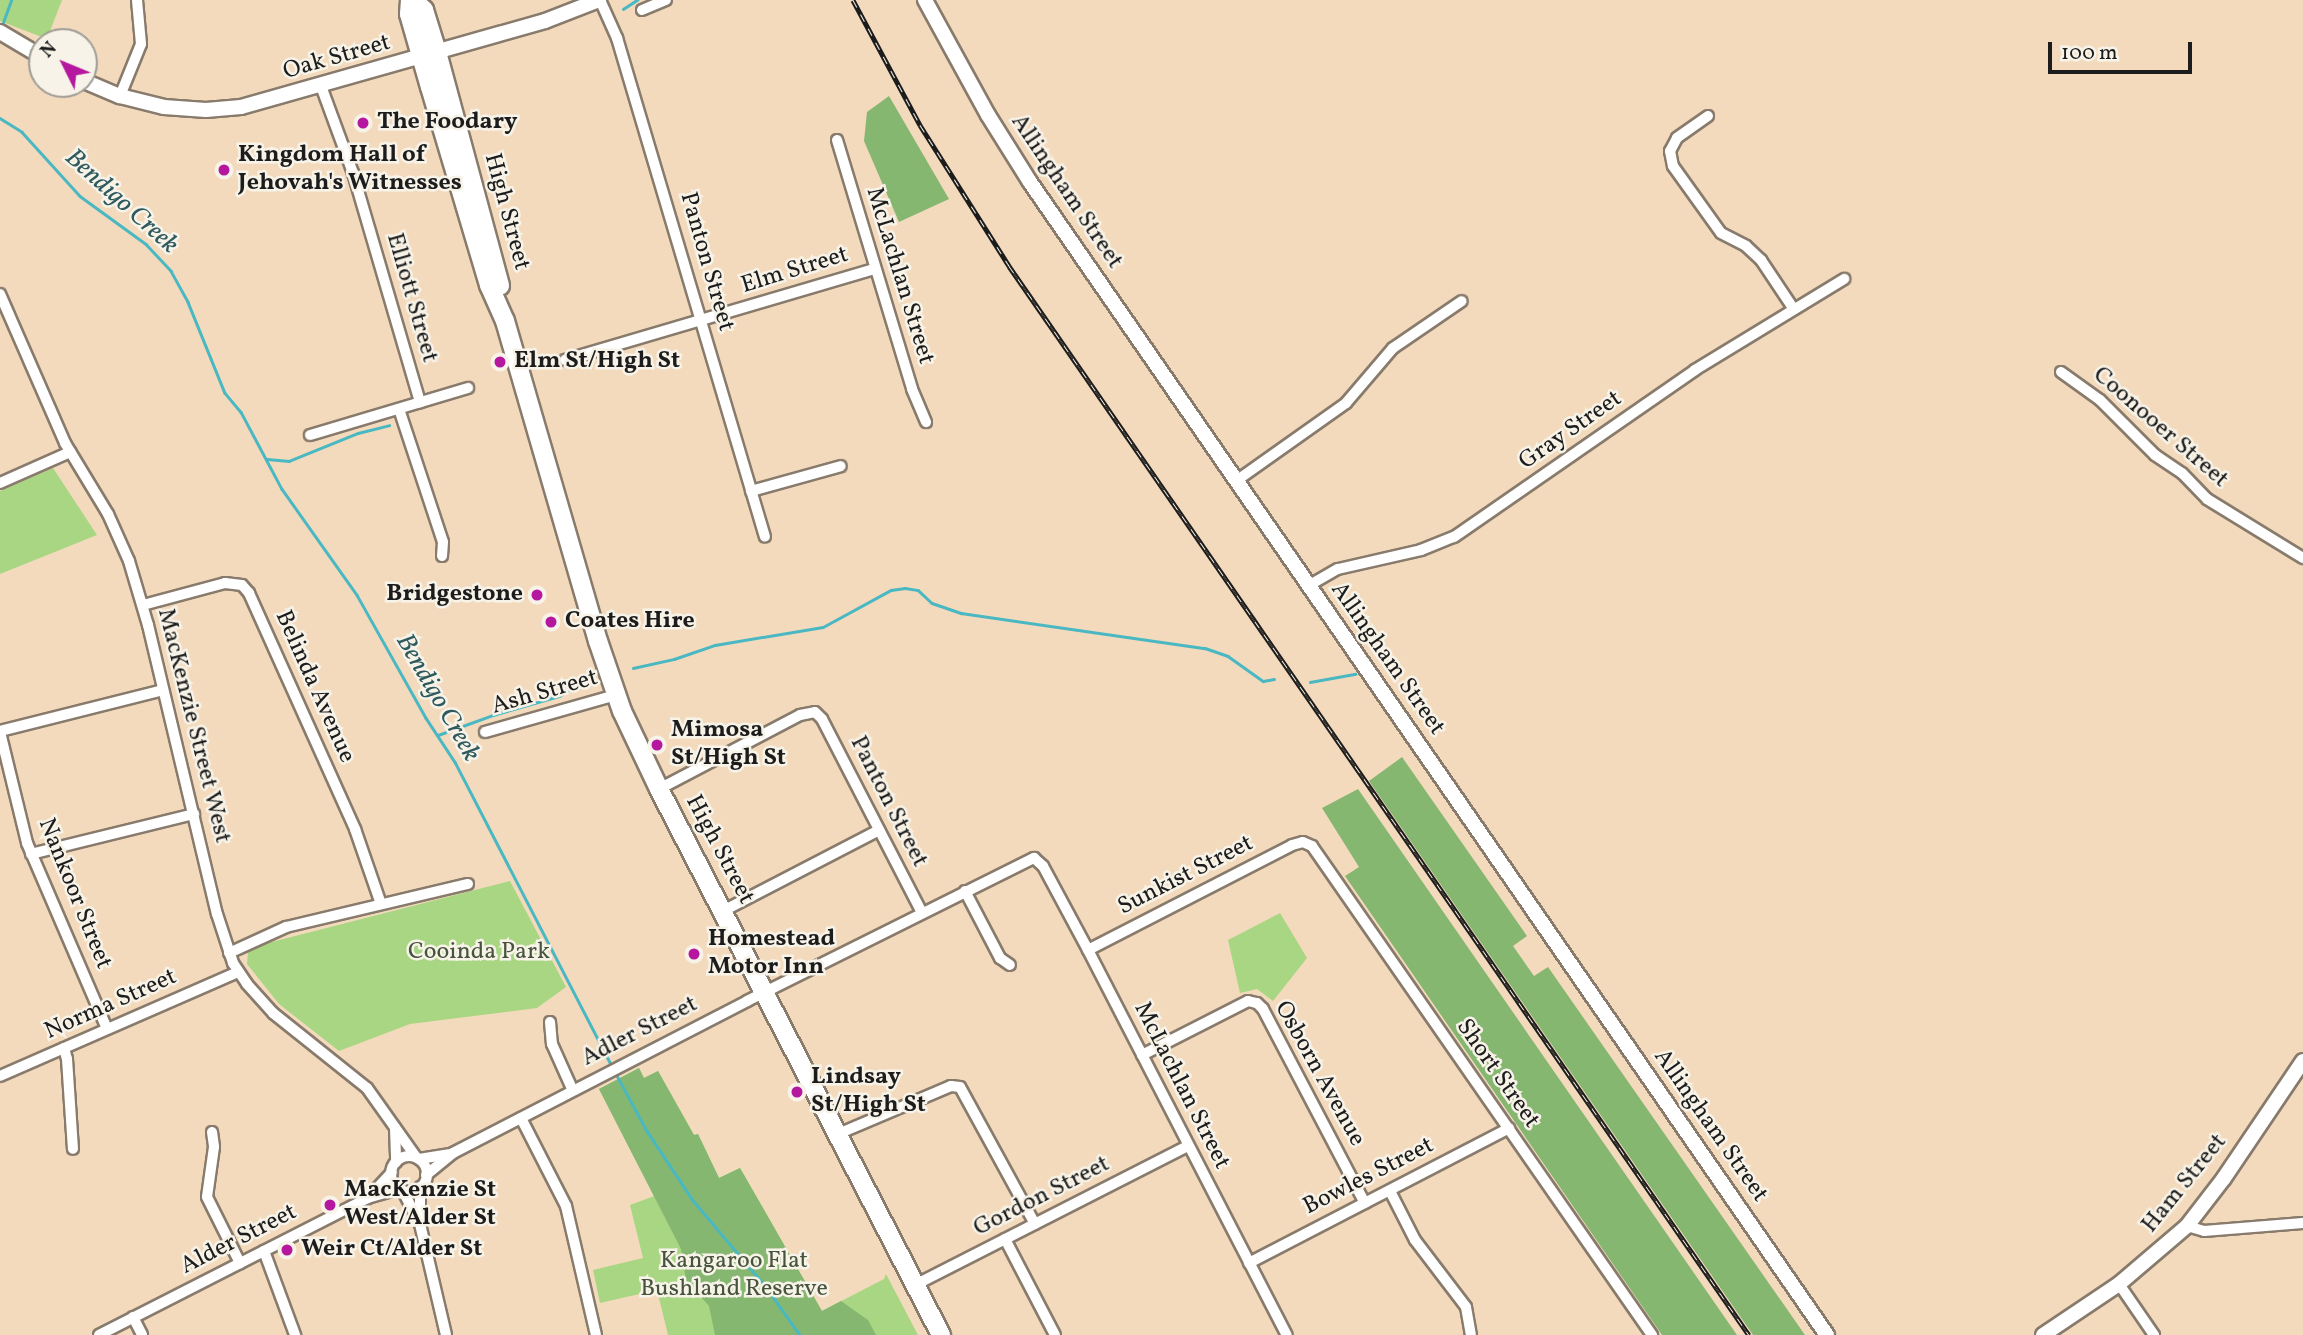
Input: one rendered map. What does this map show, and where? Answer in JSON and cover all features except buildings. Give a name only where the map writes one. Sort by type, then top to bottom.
[{"type":"highway","name":"High Street","points":[[412,0],[424,10],[429,55],[492,248],[505,321],[616,695],[659,789],[941,1335]]},
{"type":"street","points":[[120,96],[141,44],[137,0]]},
{"type":"street","name":"Oak Street","points":[[98,86],[120,96],[164,107],[206,110],[259,104],[545,21],[599,0]]},
{"type":"street","name":"Panton Street","points":[[599,0],[617,38],[765,537]]},
{"type":"street","points":[[642,10],[666,0]]},
{"type":"street","name":"Allingham Street","points":[[925,0],[1001,137],[1308,586],[1827,1335]]},
{"type":"street","points":[[5,40],[28,52]]},
{"type":"street","name":"Elliott Street","points":[[321,86],[353,173],[420,402]]},
{"type":"street","points":[[1708,116],[1677,138],[1670,151],[1673,166],[1721,233],[1756,255],[1793,308]]},
{"type":"street","name":"McLachlan Street","points":[[837,140],[912,389],[926,422]]},
{"type":"street","name":"Elm Street","points":[[565,360],[875,269]]},
{"type":"street","name":"Gray Street","points":[[1308,586],[1338,569],[1421,550],[1461,533],[1695,370],[1844,279]]},
{"type":"street","name":"MacKenzie Street West","points":[[0,294],[70,452],[118,535],[143,605],[229,953],[238,972],[273,1013],[367,1088],[418,1158]]},
{"type":"street","points":[[1236,481],[1346,403],[1393,348],[1462,301]]},
{"type":"street","name":"Coonooer Street","points":[[2061,372],[2099,400],[2155,456],[2182,472],[2207,499],[2303,558]]},
{"type":"street","points":[[310,435],[468,388]]},
{"type":"street","points":[[399,409],[443,542],[442,556]]},
{"type":"street","points":[[0,483],[70,452]]},
{"type":"street","points":[[751,491],[841,466]]},
{"type":"street","name":"Belinda Avenue","points":[[143,605],[225,583],[242,585],[249,593],[355,829],[381,904]]},
{"type":"street","points":[[0,731],[163,690]]},
{"type":"street","name":"Ash Street","points":[[485,732],[616,695]]},
{"type":"street","name":"Panton Street","points":[[659,789],[800,715],[815,712],[822,719],[922,913]]},
{"type":"street","name":"Nankoor Street","points":[[0,731],[31,853],[107,1029]]},
{"type":"street","points":[[31,853],[194,814]]},
{"type":"street","points":[[723,911],[879,831]]},
{"type":"street","name":"Sunkist Street","points":[[1088,950],[1286,847],[1303,842]]},
{"type":"street","name":"Short Street","points":[[1303,842],[1315,849],[1652,1335]]},
{"type":"street","name":"McLachlan Street","points":[[1035,858],[1043,866],[1088,950],[1287,1335]]},
{"type":"street","name":"Adler Street","points":[[426,1175],[453,1153],[1027,859],[1035,858]]},
{"type":"street","points":[[229,953],[286,927],[468,884]]},
{"type":"street","points":[[965,891],[1000,958],[1010,965]]},
{"type":"street","name":"Norma Street","points":[[0,1076],[238,972]]},
{"type":"street","name":"Osborn Avenue","points":[[1142,1055],[1248,1001],[1257,1003],[1263,1009],[1365,1203]]},
{"type":"street","points":[[550,1023],[552,1044],[573,1091]]},
{"type":"street","points":[[64,1048],[73,1149]]},
{"type":"street","name":"Ham Street","points":[[2043,1335],[2119,1284],[2187,1226],[2224,1178],[2303,1061]]},
{"type":"street","points":[[838,1134],[956,1086],[967,1094],[1035,1224]]},
{"type":"street","points":[[521,1118],[566,1206],[596,1335]]},
{"type":"street","points":[[395,1126],[392,1180],[401,1190],[420,1224]]},
{"type":"street","name":"Bowles Street","points":[[1249,1263],[1509,1128]]},
{"type":"street","points":[[212,1132],[214,1147],[207,1197],[240,1263]]},
{"type":"street","name":"Gordon Street","points":[[915,1285],[1188,1146]]},
{"type":"street","name":"Adler Street","points":[[418,1158],[453,1153]]},
{"type":"street","points":[[394,1168],[406,1156],[418,1158],[426,1175],[420,1187],[420,1224],[446,1335]]},
{"type":"street","name":"Alder Street","points":[[99,1335],[368,1198],[394,1168]]},
{"type":"street","points":[[368,1198],[420,1187]]},
{"type":"street","points":[[1390,1191],[1420,1247],[1466,1307],[1471,1335]]},
{"type":"street","points":[[2187,1226],[2204,1231],[2303,1223]]},
{"type":"street","points":[[1005,1240],[1055,1335]]},
{"type":"street","points":[[264,1251],[295,1335]]},
{"type":"street","points":[[2119,1284],[2154,1335]]},
{"type":"street","points":[[133,1317],[142,1335]]},
{"type":"green space","points":[[0,0],[62,0],[51,28],[28,28],[28,32],[0,21]]},
{"type":"green space","points":[[889,96],[949,199],[899,222],[864,141],[867,112]]},
{"type":"green space","points":[[53,468],[97,535],[0,574],[0,491]]},
{"type":"green space","points":[[1402,757],[1527,936],[1513,946],[1534,976],[1548,967],[1805,1335],[1753,1335],[1369,781]]},
{"type":"green space","points":[[1358,789],[1737,1335],[1662,1335],[1345,876],[1359,867],[1322,808]]},
{"type":"green space","name":"Cooinda Park","points":[[510,881],[566,987],[537,1008],[410,1024],[339,1051],[279,1004],[247,964],[248,952],[260,945]]},
{"type":"green space","points":[[1280,913],[1307,958],[1273,1001],[1257,989],[1240,993],[1228,940]]},
{"type":"green space","name":"Kangaroo Flat Bushland Reserve","points":[[639,1068],[644,1078],[658,1071],[694,1135],[698,1134],[719,1178],[740,1168],[822,1311],[884,1279],[886,1274],[918,1335],[668,1335],[657,1290],[600,1303],[593,1270],[643,1258],[630,1205],[654,1196],[599,1089]]},
{"type":"green space","name":"Kangaroo Flat Bushland Reserve","points":[[639,1068],[644,1078],[658,1071],[694,1135],[698,1134],[719,1178],[740,1168],[822,1311],[841,1301],[868,1320],[876,1335],[715,1335],[709,1306],[686,1280],[681,1249],[599,1089]]},
{"type":"waterway","name":"Bendigo Creek","points":[[1,28],[11,0]]},
{"type":"waterway","points":[[623,9],[637,0]]},
{"type":"waterway","name":"Bendigo Creek","points":[[0,118],[22,132],[80,196],[146,244],[171,271],[188,302],[225,393],[241,412],[282,489],[357,595],[426,718],[455,762],[612,1066]]},
{"type":"waterway","points":[[267,459],[289,461],[358,433],[389,425]]},
{"type":"waterway","points":[[633,668],[674,659],[715,645],[823,627],[891,590],[905,588],[918,590],[932,603],[961,613],[1205,648],[1228,656],[1263,681],[1274,679]]},
{"type":"waterway","points":[[1310,682],[1355,674]]},
{"type":"waterway","points":[[438,735],[493,715],[559,696],[590,677]]},
{"type":"waterway","name":"Bendigo Creek","points":[[615,1072],[647,1131],[692,1199],[766,1287],[800,1335]]},
{"type":"railway","points":[[853,0],[920,125],[1009,266],[1749,1335]]},
{"type":"place","name":"The Foodary","points":[[363,123]]},
{"type":"place","name":"Kingdom Hall of Jehovah's Witnesses","points":[[224,170]]},
{"type":"place","name":"Elm St/High St","points":[[500,362]]},
{"type":"place","name":"Bridgestone","points":[[537,595]]},
{"type":"place","name":"Coates Hire","points":[[551,622]]},
{"type":"place","name":"Mimosa St/High St","points":[[657,745]]},
{"type":"place","name":"Homestead Motor Inn","points":[[694,954]]},
{"type":"place","name":"Lindsay St/High St","points":[[797,1092]]},
{"type":"place","name":"MacKenzie St West/Alder St","points":[[330,1205]]},
{"type":"place","name":"Weir Ct/Alder St","points":[[287,1250]]}]
